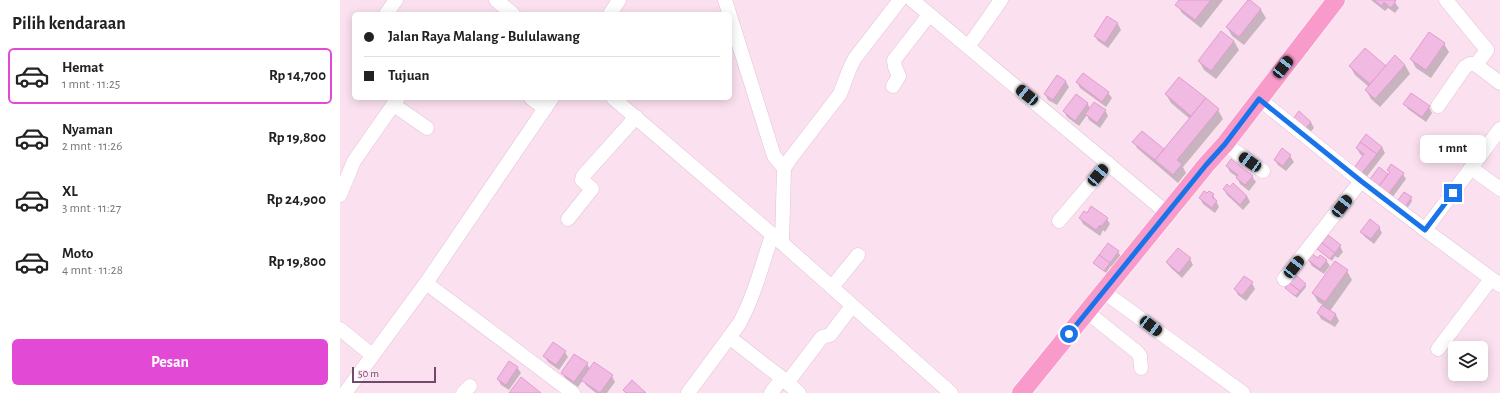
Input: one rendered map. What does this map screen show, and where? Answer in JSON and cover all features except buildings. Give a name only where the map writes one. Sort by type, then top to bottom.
[{"type":"main road","points":[[1021,393],[1206,165],[1225,144],[1336,0]]},
{"type":"street","points":[[387,12],[396,0]]},
{"type":"street","points":[[496,0],[511,12]]},
{"type":"street","points":[[611,12],[619,0]]},
{"type":"street","points":[[725,0],[729,12]]},
{"type":"street","points":[[694,391],[738,324],[749,303],[777,239],[784,168],[840,94],[850,66],[855,58],[900,0]]},
{"type":"street","points":[[912,0],[1167,213]]},
{"type":"street","points":[[968,47],[1000,0]]},
{"type":"street","points":[[1446,0],[1487,50],[1476,65]]},
{"type":"street","points":[[893,86],[899,76],[894,60],[929,15]]},
{"type":"street","points":[[732,20],[774,156],[784,168]]},
{"type":"street","points":[[1438,106],[1465,67],[1470,64],[1476,65],[1500,83]]},
{"type":"street","points":[[1259,99],[1425,230],[1497,281],[1438,349]]},
{"type":"street","points":[[345,393],[426,283],[548,103],[538,100]]},
{"type":"street","points":[[615,100],[832,287],[951,393]]},
{"type":"street","points":[[340,195],[354,161],[396,101],[427,128]]},
{"type":"street","points":[[568,219],[592,189],[582,180],[583,176],[636,117]]},
{"type":"street","points":[[1425,230],[1500,129]]},
{"type":"street","points":[[1225,144],[1263,171]]},
{"type":"street","points":[[1059,221],[1108,163]]},
{"type":"street","points":[[1471,168],[1500,189]]},
{"type":"street","points":[[1284,279],[1361,181]]},
{"type":"street","points":[[832,287],[858,255]]},
{"type":"street","points":[[426,283],[573,393]]},
{"type":"street","points":[[1104,292],[1243,393]]},
{"type":"street","points":[[771,393],[785,380],[822,337],[830,335],[852,306]]},
{"type":"street","points":[[1087,312],[1137,352],[1140,356],[1141,368]]},
{"type":"street","points":[[340,329],[372,355]]},
{"type":"street","points":[[729,337],[785,380],[799,393]]},
{"type":"route","points":[[1069,334],[1206,165],[1225,144],[1259,99],[1425,230],[1453,193]]}]
